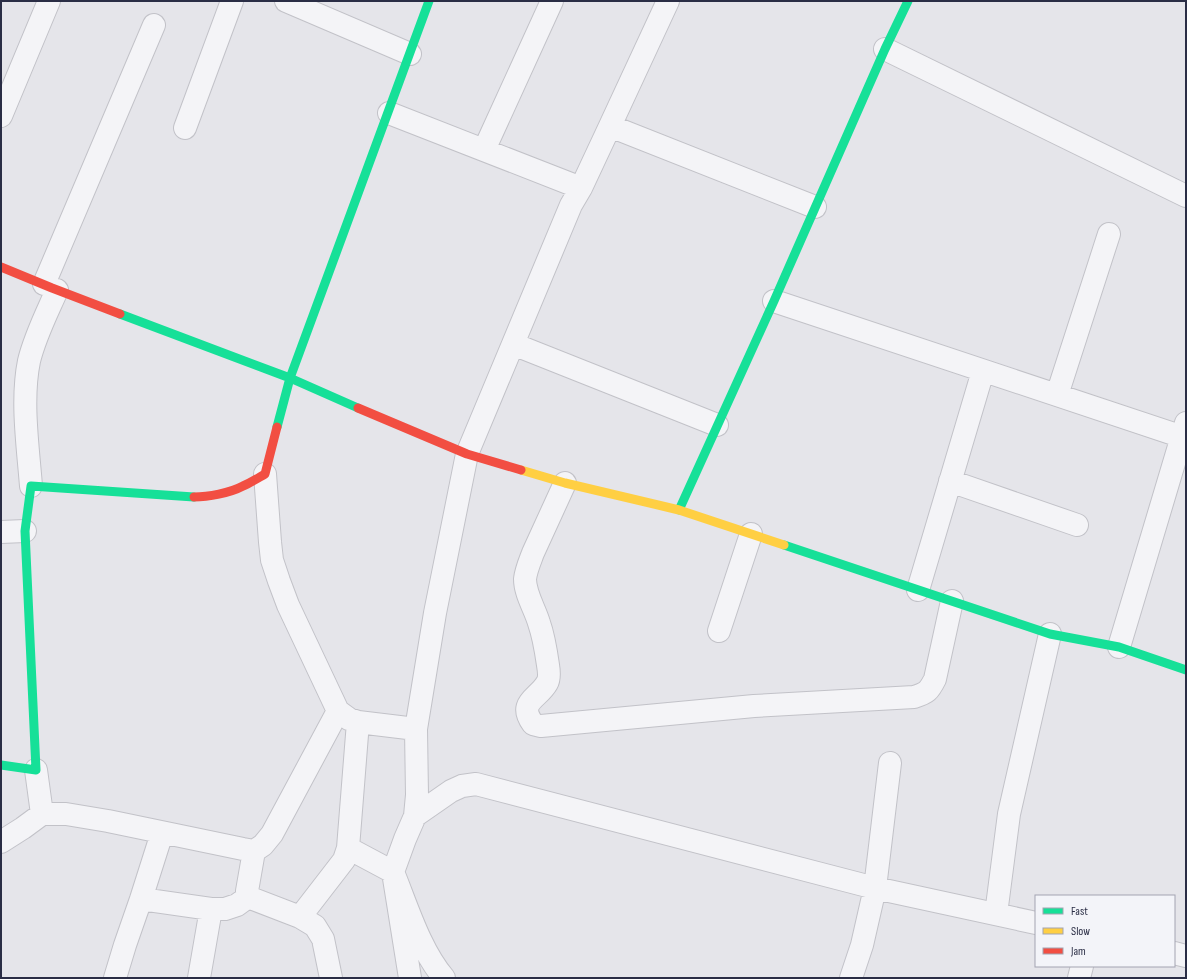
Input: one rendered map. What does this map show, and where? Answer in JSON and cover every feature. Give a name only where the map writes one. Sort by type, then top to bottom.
[{"type":"street","points":[[1,116],[49,1]]},
{"type":"street","points":[[185,128],[232,1]]},
{"type":"street","points":[[286,1],[317,7],[410,54]]},
{"type":"street","points":[[416,729],[358,722],[349,719],[338,712],[288,605],[272,560],[265,474],[290,378],[389,113],[429,1]]},
{"type":"street","points":[[484,150],[552,1]]},
{"type":"street","points":[[410,978],[394,872],[404,839],[415,816],[417,795],[416,729],[435,613],[467,454],[571,205],[581,188],[668,1]]},
{"type":"street","points":[[679,510],[885,49],[908,1]]},
{"type":"street","points":[[42,814],[36,770],[25,531],[32,486],[26,417],[26,382],[30,361],[50,287],[154,25]]},
{"type":"street","points":[[885,49],[1186,196]]},
{"type":"street","points":[[389,113],[581,188]]},
{"type":"street","points":[[610,126],[815,207]]},
{"type":"street","points":[[1057,395],[1109,234]]},
{"type":"street","points":[[1,267],[290,378],[467,454],[565,483],[679,510],[1050,634],[1119,646],[1186,670]]},
{"type":"street","points":[[774,300],[1057,395],[1185,432],[1119,646]]},
{"type":"street","points":[[513,344],[717,425]]},
{"type":"street","points":[[918,590],[983,371]]},
{"type":"street","points":[[32,486],[201,496],[242,487],[265,474]]},
{"type":"street","points":[[950,481],[1077,524]]},
{"type":"street","points":[[565,483],[529,562],[525,580],[528,595],[544,638],[549,671],[547,683],[532,698],[527,711],[528,718],[533,724],[541,726],[754,706],[914,697],[925,694],[931,688],[935,679],[952,602]]},
{"type":"street","points":[[1,532],[25,531]]},
{"type":"street","points":[[719,630],[751,534]]},
{"type":"street","points":[[996,914],[1009,814],[1050,634]]},
{"type":"street","points":[[1,842],[42,814],[66,814],[254,850],[263,845],[272,834],[338,712]]},
{"type":"street","points":[[300,917],[338,869],[344,860],[348,848],[358,722]]},
{"type":"street","points":[[851,978],[862,945],[875,888],[890,763]]},
{"type":"street","points":[[1,765],[36,770]]},
{"type":"street","points":[[415,816],[451,791],[462,786],[476,784],[875,888],[1035,922]]},
{"type":"street","points":[[115,978],[162,833]]},
{"type":"street","points":[[348,848],[394,872],[424,948],[444,978]]},
{"type":"street","points":[[248,897],[247,891],[254,850]]},
{"type":"street","points":[[248,897],[300,917],[315,926],[323,939],[330,978]]},
{"type":"street","points":[[141,900],[225,910],[237,905],[248,897]]},
{"type":"street","points":[[199,978],[211,909]]},
{"type":"street","points":[[1175,953],[1186,956]]},
{"type":"street","points":[[1079,978],[1082,967]]},
{"type":"traffic: fast","points":[[277,427],[290,378],[429,1]]},
{"type":"traffic: fast","points":[[679,510],[774,301],[885,49],[908,1]]},
{"type":"traffic: fast","points":[[120,314],[290,378],[358,408]]},
{"type":"traffic: fast","points":[[1,765],[36,770],[25,531],[31,486],[194,497]]},
{"type":"traffic: fast","points":[[784,545],[1050,634],[1119,647],[1186,670]]},
{"type":"traffic: slow","points":[[521,470],[565,483],[679,510],[784,545]]},
{"type":"traffic: jam","points":[[1,267],[120,314]]},
{"type":"traffic: jam","points":[[358,408],[467,454],[521,470]]},
{"type":"traffic: jam","points":[[194,497],[232,491],[265,474],[277,427]]}]
